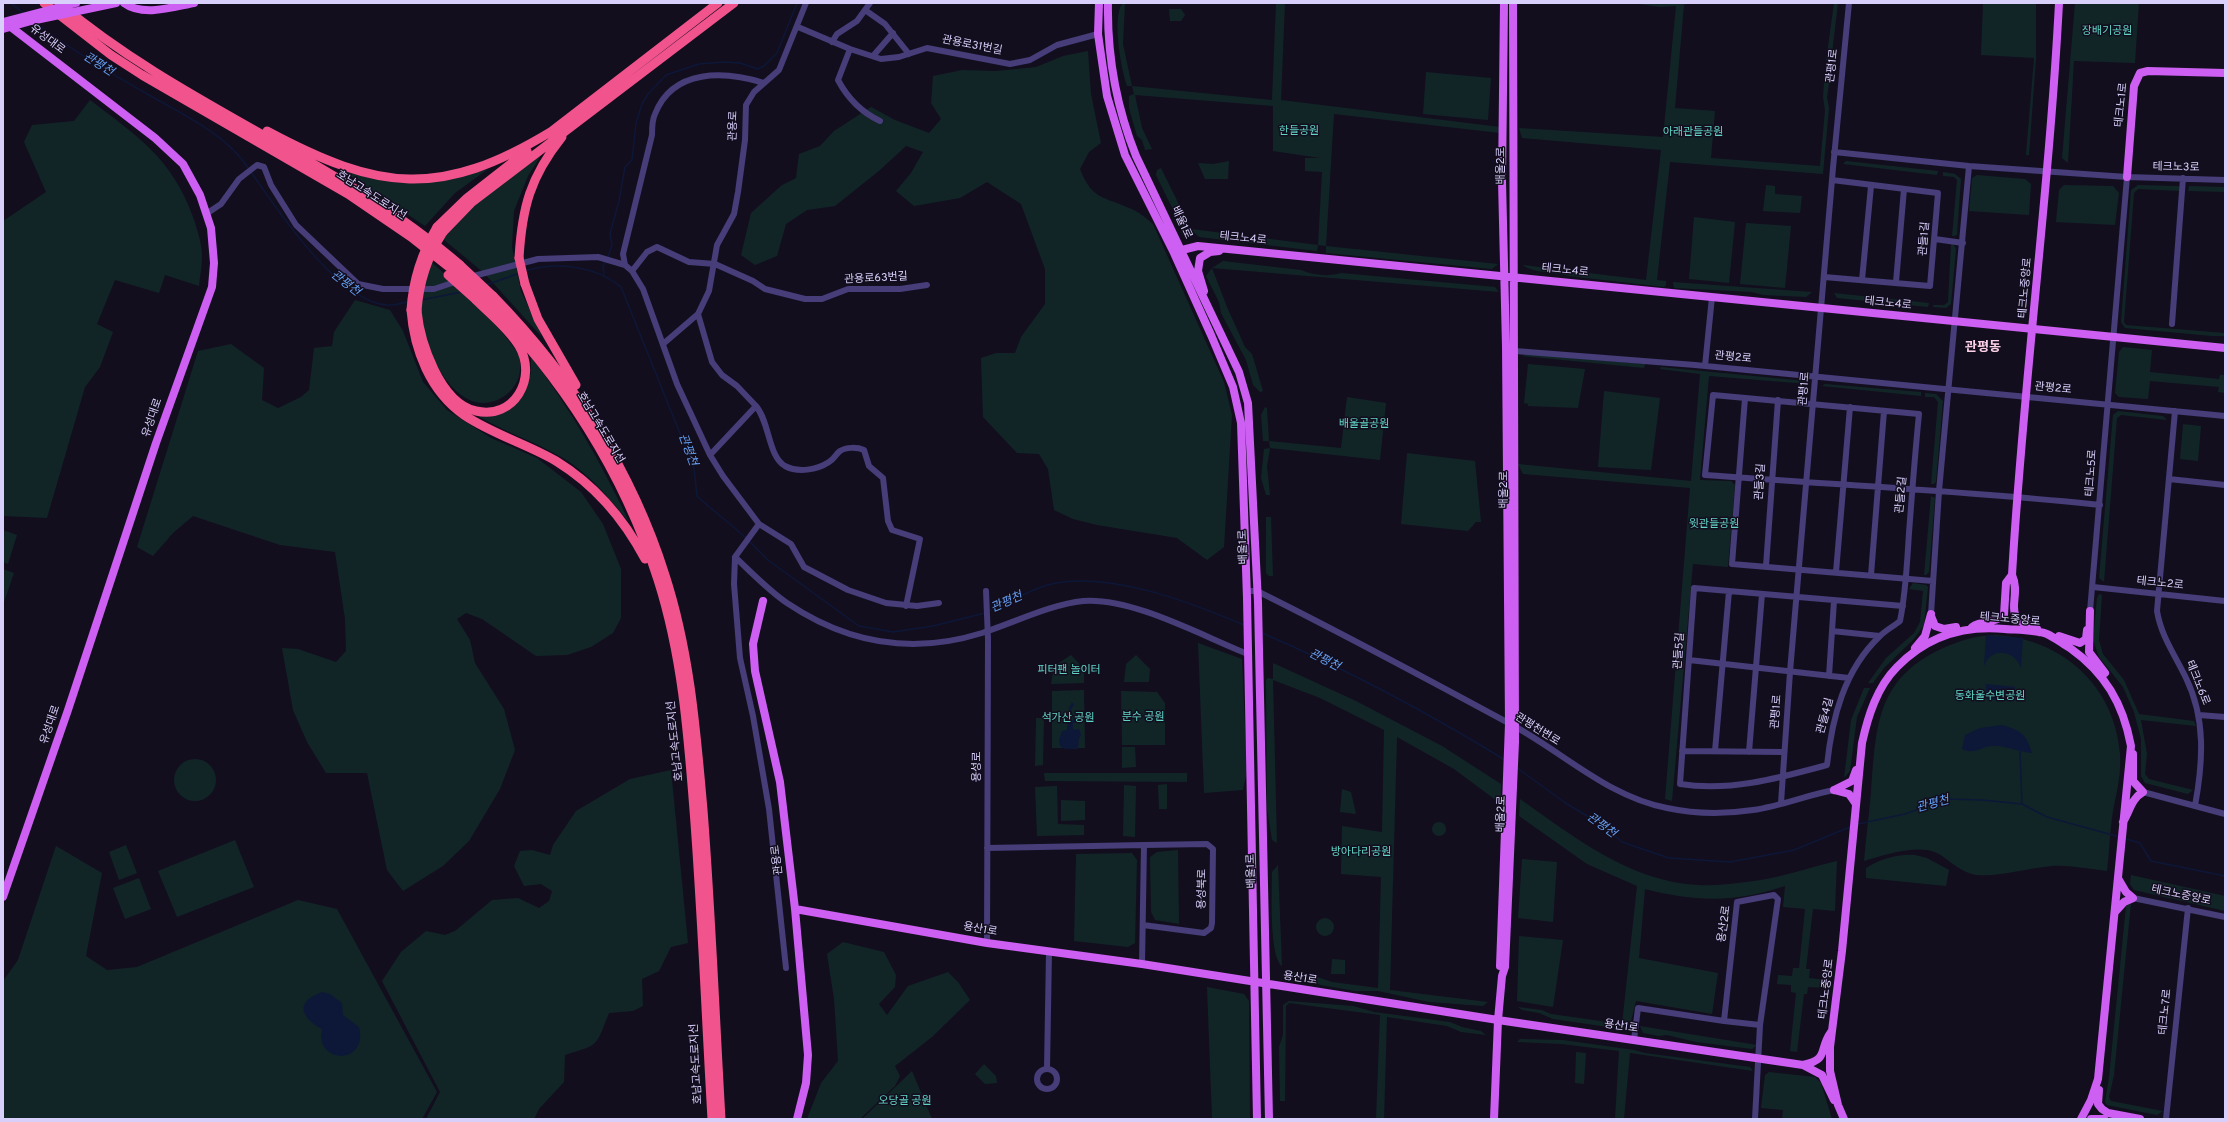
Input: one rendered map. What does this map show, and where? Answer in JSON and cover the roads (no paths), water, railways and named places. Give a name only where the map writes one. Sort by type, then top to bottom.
[{"type":"highway","name":"호남고속도로지선","points":[[44,3],[105,50],[142,76],[235,131],[341,190],[397,226],[404,236],[493,296],[542,349],[567,381],[608,444],[641,513],[665,576],[691,683],[710,903],[721,1119]]},
{"type":"highway","name":"호남고속도로지선","points":[[59,3],[86,26],[147,69],[359,191],[418,231],[454,271]]},
{"type":"highway","points":[[454,271],[519,346],[527,368],[526,381],[520,394],[505,406],[490,412],[470,409],[459,402],[435,371],[425,348],[414,310],[412,291],[417,267],[425,248],[467,198],[718,3]]},
{"type":"highway","points":[[440,230],[471,203],[734,3]]},
{"type":"highway","points":[[147,69],[158,69],[301,149],[348,168],[380,176],[421,180],[464,173],[493,163],[552,131]]},
{"type":"highway","points":[[577,122],[550,154],[530,190],[522,216],[519,258],[525,284],[538,319],[608,444]]},
{"type":"highway","name":"호남고속도로지선","points":[[479,299],[535,354],[561,387],[600,449],[635,523],[657,578],[665,604],[682,686],[687,726],[701,902],[712,1119]]},
{"type":"highway","points":[[414,310],[412,326],[418,350],[428,374],[446,399],[465,415],[556,462],[586,482],[624,524],[647,564],[665,604]]},
{"type":"main road","points":[[3,21],[76,3]]},
{"type":"main road","points":[[3,29],[46,17],[116,3]]},
{"type":"main road","points":[[124,3],[134,8],[149,10],[194,3]]},
{"type":"main road","name":"배울1로","points":[[1099,3],[1098,34],[1106,96],[1126,155],[1205,302],[1239,372],[1248,403],[1258,602],[1269,1119]]},
{"type":"main road","name":"배울1로","points":[[1108,3],[1110,57],[1124,124],[1233,387],[1241,424],[1247,595],[1257,1119]]},
{"type":"main road","name":"배울2로","points":[[1504,3],[1502,173],[1512,725]]},
{"type":"main road","name":"배울2로","points":[[1494,1119],[1498,1020],[1502,976],[1500,953],[1512,741],[1515,351],[1513,3]]},
{"type":"main road","points":[[2052,3],[2057,23]]},
{"type":"main road","name":"테크노중앙로","points":[[2012,575],[2017,496],[2034,329],[2047,171],[2059,3]]},
{"type":"main road","points":[[2057,23],[2064,3]]},
{"type":"main road","name":"유성대로","points":[[3,21],[156,138],[183,164],[200,195],[211,228],[214,263],[212,287],[156,442],[68,710],[3,897]]},
{"type":"main road","name":"테크노1로","points":[[2127,177],[2134,86],[2140,73],[2148,71],[2225,73]]},
{"type":"main road","name":"테크노4로","points":[[1177,251],[1198,246],[2225,348]]},
{"type":"main road","points":[[1205,302],[1204,289],[1198,271],[1200,258],[1210,252],[1224,249]]},
{"type":"main road","points":[[1972,628],[1980,622],[1993,621],[2004,615],[2006,583],[2012,575],[2016,583],[2014,609],[2017,620],[2021,623],[2036,627],[2039,632]]},
{"type":"main road","name":"관용로","points":[[763,601],[753,644],[755,671],[780,782],[795,909],[808,1055],[806,1083],[797,1119]]},
{"type":"main road","points":[[2048,634],[2057,635],[2072,642],[2082,642],[2086,639],[2088,616],[2090,611]]},
{"type":"main road","points":[[2090,611],[2089,652],[2112,683],[2114,694]]},
{"type":"main road","points":[[1930,614],[1934,626],[1944,629],[1954,626],[1963,629]]},
{"type":"main road","points":[[1905,659],[1925,636],[1930,614]]},
{"type":"main road","name":"테크노중앙로","points":[[1844,1119],[1838,1105],[1830,1071],[1830,1047],[1851,859],[1855,799],[1862,743],[1871,709],[1888,678],[1905,659],[1923,646],[1951,632],[1972,628],[2039,632],[2048,634],[2087,662],[2114,694],[2128,731],[2131,746],[2129,800],[2123,822],[2119,876]]},
{"type":"main road","points":[[2129,800],[2143,792],[2133,781],[2134,759],[2131,746]]},
{"type":"main road","points":[[1834,790],[1852,781],[1856,766],[1860,763]]},
{"type":"main road","points":[[1834,790],[1848,794],[1855,799]]},
{"type":"main road","points":[[2115,912],[2124,902],[2133,898],[2126,892],[2119,876]]},
{"type":"main road","points":[[2119,876],[2098,1079],[2098,1104],[2102,1110],[2140,1119]]},
{"type":"main road","name":"용산1로","points":[[795,909],[987,943],[1142,964],[1267,985],[1804,1065]]},
{"type":"main road","points":[[1804,1065],[1816,1062],[1820,1059],[1825,1040],[1833,1029]]},
{"type":"main road","points":[[1804,1065],[1822,1075],[1830,1096],[1838,1105]]},
{"type":"main road","points":[[2081,1119],[2091,1100],[2098,1079]]},
{"type":"main road","points":[[2090,1119],[2104,1119]]},
{"type":"street","points":[[832,42],[837,34],[857,21],[870,3]]},
{"type":"street","name":"관평1로","points":[[1781,803],[1790,672],[1814,403],[1834,152],[1849,3]]},
{"type":"street","name":"관용로","points":[[698,314],[709,291],[715,264],[717,245],[734,214],[745,140],[746,105],[754,92],[779,70],[806,5]]},
{"type":"street","points":[[865,10],[885,24],[909,54]]},
{"type":"street","name":"관용로31번길","points":[[798,27],[850,49],[888,59],[927,48],[984,60],[1018,63],[1030,60],[1057,45],[1098,34]]},
{"type":"street","points":[[873,56],[892,32]]},
{"type":"street","points":[[850,49],[838,80],[850,100],[868,115],[880,121]]},
{"type":"street","points":[[623,264],[623,254],[652,135],[654,115],[670,92],[681,84],[709,75],[721,74],[745,77],[764,83]]},
{"type":"street","name":"테크노3로","points":[[1834,152],[1969,166],[2127,177],[2225,180]]},
{"type":"street","points":[[206,214],[221,204],[238,179],[257,165],[264,167],[271,185],[296,225],[332,261],[358,284],[365,287],[383,290],[434,289],[486,272],[512,267],[538,259],[598,257],[623,264],[632,271],[645,295],[677,384],[710,455],[723,476],[759,524],[791,544],[804,567],[848,590],[868,598],[906,606],[939,604]]},
{"type":"street","points":[[1930,614],[1939,491],[1950,389],[1969,166]]},
{"type":"street","points":[[2127,177],[2107,404],[2225,416]]},
{"type":"street","points":[[2172,324],[2183,178]]},
{"type":"street","name":"관들1길","points":[[1824,277],[1930,286],[1935,239],[1938,193],[1871,186],[1832,180]]},
{"type":"street","points":[[1862,280],[1871,186]]},
{"type":"street","points":[[1896,282],[1904,190]]},
{"type":"street","points":[[1935,239],[1962,243]]},
{"type":"street","points":[[632,271],[647,252],[657,247],[689,262],[715,264]]},
{"type":"street","name":"관용로63번길","points":[[715,264],[753,281],[765,289],[805,299],[822,299],[848,289],[900,289],[927,285]]},
{"type":"street","points":[[1705,366],[1712,297]]},
{"type":"street","points":[[663,344],[698,314],[712,362],[722,375],[737,386],[763,415],[776,458],[792,469],[806,470],[818,467],[828,463],[840,451],[857,447],[864,450],[870,466],[883,478],[888,521],[892,530],[920,539],[906,606]]},
{"type":"street","name":"관평2로","points":[[1515,351],[1705,366],[2107,404]]},
{"type":"street","name":"관들3길","points":[[1739,478],[1705,475],[1713,395],[1814,403]]},
{"type":"street","name":"관들3길","points":[[1745,398],[1732,564],[1800,568]]},
{"type":"street","name":"관들3길","points":[[1766,566],[1771,480],[1778,400]]},
{"type":"street","name":"관들2길","points":[[1814,403],[1919,414],[1903,606]]},
{"type":"street","name":"테크노5로","points":[[2090,611],[2100,505],[2107,404]]},
{"type":"street","points":[[710,455],[756,406]]},
{"type":"street","points":[[1836,572],[1842,484],[1850,407]]},
{"type":"street","points":[[1871,574],[1884,411]]},
{"type":"street","points":[[2159,594],[2175,411]]},
{"type":"street","points":[[1739,478],[2017,496],[2100,505]]},
{"type":"street","points":[[2169,479],[2225,485]]},
{"type":"street","points":[[759,524],[735,557],[734,584],[740,658],[753,716],[769,809],[786,968]]},
{"type":"street","points":[[735,557],[770,590],[788,604],[832,628],[857,637],[882,643],[925,645],[966,638],[1059,606],[1083,601],[1110,603],[1140,611],[1248,652]]},
{"type":"street","points":[[1800,568],[1933,580]]},
{"type":"street","name":"테크노2로","points":[[2093,587],[2225,601]]},
{"type":"street","name":"관들5길","points":[[1782,777],[1747,784],[1718,786],[1680,784],[1694,588],[1797,596]]},
{"type":"street","name":"용성로","points":[[986,591],[988,639],[987,943]]},
{"type":"street","name":"관평천변로","points":[[1247,595],[1257,591],[1354,640],[1512,725],[1610,787],[1634,799],[1667,808],[1704,812],[1754,810],[1834,790]]},
{"type":"street","points":[[1715,751],[1729,591]]},
{"type":"street","points":[[1748,752],[1762,594]]},
{"type":"street","name":"테크노6로","points":[[2159,594],[2157,611],[2162,632],[2190,687],[2199,715],[2202,756],[2195,806]]},
{"type":"street","points":[[1797,596],[1834,601],[1903,606]]},
{"type":"street","points":[[1828,676],[1834,601]]},
{"type":"street","name":"관들4길","points":[[1782,777],[1827,765],[1833,721],[1849,678],[1880,636],[1900,621],[1903,606]]},
{"type":"street","points":[[1832,631],[1880,636]]},
{"type":"street","points":[[1689,660],[1849,678]]},
{"type":"street","points":[[2199,715],[2225,717]]},
{"type":"street","points":[[1682,751],[1784,752]]},
{"type":"street","points":[[2143,792],[2225,814]]},
{"type":"street","name":"용성북로","points":[[988,848],[1207,844],[1213,850],[1211,928],[1204,933],[1143,925]]},
{"type":"street","points":[[1142,964],[1144,845]]},
{"type":"street","name":"용산2로","points":[[1724,1021],[1737,902],[1774,895],[1778,899],[1760,1025],[1755,1119]]},
{"type":"street","name":"테크노중앙로","points":[[2133,898],[2188,908],[2225,917]]},
{"type":"street","name":"테크노7로","points":[[2166,1119],[2188,908]]},
{"type":"street","points":[[1047,1068],[1049,952]]},
{"type":"street","points":[[1634,1040],[1638,1008],[1760,1025]]},
{"type":"water","points":[[1986,635],[2023,638],[2021,668],[2014,657],[2003,653],[1992,655],[1984,666]]},
{"type":"water","points":[[1986,684],[2015,687],[2014,701],[1985,699]]},
{"type":"water","points":[[1072,702],[1074,705],[1071,709],[1072,716],[1069,721],[1071,722],[1076,717],[1076,711],[1079,715],[1078,719],[1073,724],[1073,730],[1079,729],[1081,735],[1078,749],[1065,749],[1060,746],[1059,740],[1062,731],[1067,730],[1068,719],[1071,713],[1069,708]]},
{"type":"water","points":[[2002,725],[2014,729],[2022,734],[2025,737],[2032,753],[1997,746],[1974,751],[1962,749],[1965,735],[1980,728]]},
{"type":"water","points":[[322,992],[330,994],[342,1003],[343,1015],[359,1027],[360,1040],[356,1049],[350,1054],[341,1056],[333,1054],[326,1049],[322,1041],[322,1029],[309,1020],[305,1015],[304,1005],[313,996]]},
{"type":"waterway","name":"관평천","points":[[11,3],[23,13]]},
{"type":"waterway","points":[[608,257],[612,245],[610,234],[619,201],[625,167],[632,160],[636,123],[642,104],[648,94],[666,75],[699,64],[724,62],[740,63],[758,69],[764,66],[777,53],[797,3]]},
{"type":"waterway","name":"관평천","points":[[36,23],[91,61],[204,126],[229,145],[249,169]]},
{"type":"waterway","name":"관평천","points":[[251,172],[276,208],[310,251],[329,271],[349,288],[368,300],[387,305],[408,302]]},
{"type":"waterway","points":[[604,274],[603,266],[606,261]]},
{"type":"waterway","name":"관평천","points":[[525,271],[550,266],[575,267],[600,274],[621,287],[694,468],[697,496],[746,538]]},
{"type":"waterway","name":"관평천","points":[[486,285],[520,273]]},
{"type":"waterway","name":"관평천","points":[[421,300],[461,292]]},
{"type":"waterway","name":"관평천","points":[[749,541],[768,560],[859,626],[893,632],[933,626],[985,613]]},
{"type":"waterway","name":"관평천","points":[[988,611],[1044,586],[1067,582],[1092,581],[1119,584],[1146,590],[1198,607],[1244,625]]},
{"type":"waterway","name":"관평천","points":[[1262,633],[1324,661],[1386,692],[1505,760]]},
{"type":"waterway","points":[[2020,752],[2022,804]]},
{"type":"waterway","name":"관평천","points":[[1516,767],[1564,802],[1602,825],[1622,842],[1669,858],[1730,862],[1794,850],[1850,827]]},
{"type":"waterway","name":"관평천","points":[[1858,824],[1905,814],[1947,799],[1982,800],[2022,804],[2047,817],[2120,837]]},
{"type":"waterway","name":"관평천","points":[[2126,839],[2140,843],[2151,861],[2225,876]]},
{"type":"district","name":"관평동","points":[[1983,348]]},
{"type":"park label","name":"장배기공원","points":[[2107,32]]},
{"type":"park label","name":"한들공원","points":[[1299,132]]},
{"type":"park label","name":"아래관들공원","points":[[1693,133]]},
{"type":"park label","name":"배울골공원","points":[[1364,425]]},
{"type":"park label","name":"윗관들공원","points":[[1714,525]]},
{"type":"park label","name":"피터팬 놀이터","points":[[1069,671]]},
{"type":"park label","name":"동화울수변공원","points":[[1990,697]]},
{"type":"park label","name":"분수 공원","points":[[1143,718]]},
{"type":"park label","name":"석가산 공원","points":[[1068,719]]},
{"type":"park label","name":"방아다리공원","points":[[1361,853]]},
{"type":"park label","name":"오당골 공원","points":[[905,1102]]}]
